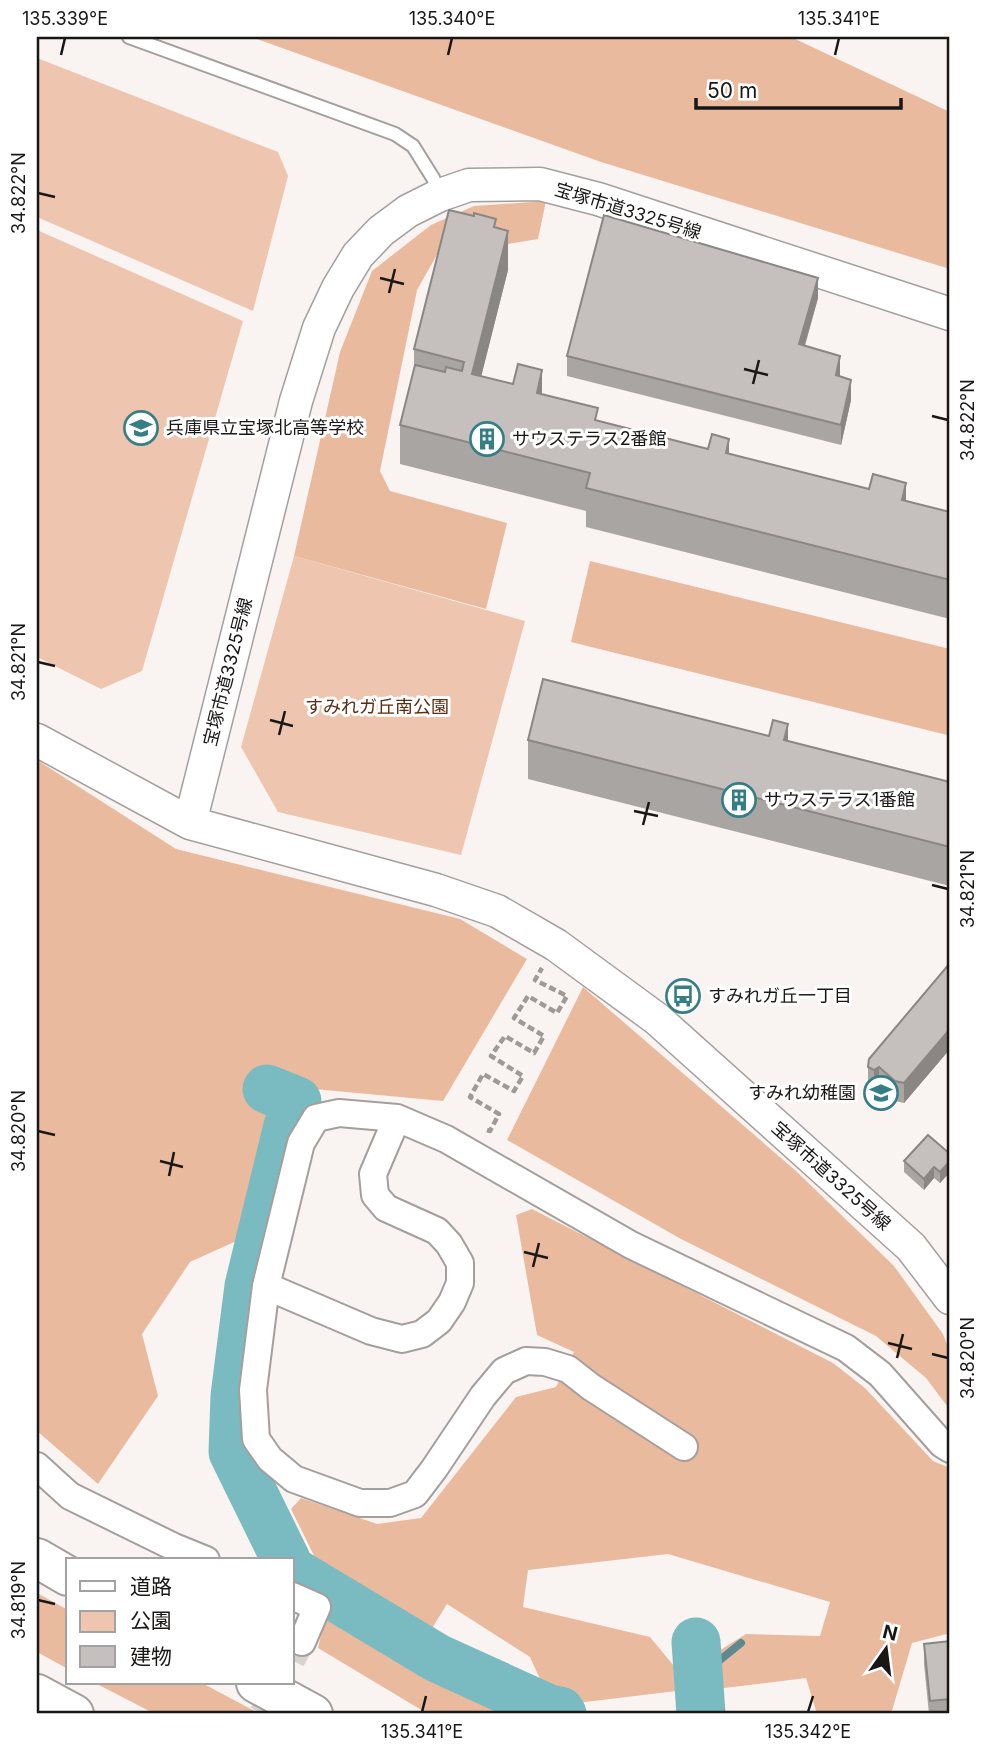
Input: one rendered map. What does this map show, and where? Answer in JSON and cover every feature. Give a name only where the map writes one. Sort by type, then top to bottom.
[{"type":"highway","points":[[37,1558],[66,1575]]},
{"type":"highway","points":[[258,1684],[313,1714]]},
{"type":"highway","points":[[37,1694],[74,1714]]},
{"type":"street","name":"宝塚市道3325号線","points":[[950,314],[598,199],[540,184],[469,185],[440,195],[399,218],[381,231],[358,255],[319,328],[296,401],[190,823],[436,890],[497,911],[556,945],[657,1019],[911,1247],[950,1297]]},
{"type":"street","points":[[37,740],[190,823]]},
{"type":"street","points":[[684,1447],[591,1387],[568,1369],[545,1362],[526,1362],[504,1371],[497,1379],[415,1494],[390,1503],[360,1503],[294,1479],[270,1459],[256,1439],[253,1390],[267,1286],[301,1143],[316,1118],[339,1113],[397,1118],[446,1139],[631,1245],[846,1348],[880,1374],[942,1444],[950,1449]]},
{"type":"street","points":[[267,1286],[371,1331],[402,1339],[422,1334],[439,1321],[452,1302],[460,1283],[460,1263],[449,1244],[437,1231],[386,1208],[375,1195],[373,1174],[397,1118]]},
{"type":"street","points":[[37,1466],[70,1496],[201,1558]]},
{"type":"street","points":[[294,1597],[317,1607],[302,1642]]},
{"type":"lane","points":[[129,37],[396,134],[413,146],[440,195]]},
{"type":"path","points":[[480,1125],[490,1131],[499,1114],[470,1097],[483,1074],[514,1091],[523,1076],[491,1056],[505,1036],[534,1054],[544,1036],[514,1017],[527,996],[557,1013],[567,996],[536,980]]},
{"type":"green space","points":[[37,58],[278,152],[288,176],[253,311],[37,217]]},
{"type":"green space","points":[[37,230],[243,321],[142,671],[101,689],[37,657]]},
{"type":"green space","name":"すみれガ丘南公園","points":[[294,556],[525,621],[461,855],[278,812],[241,747]]},
{"type":"shaded area","points":[[251,37],[791,37],[950,112],[950,269],[601,162]]},
{"type":"shaded area","points":[[546,201],[538,239],[485,248],[443,244],[417,290],[380,471],[390,491],[507,523],[486,609],[294,556],[340,352],[372,271],[431,225],[474,206]]},
{"type":"shaded area","points":[[590,561],[950,649],[950,738],[947,735],[571,642]]},
{"type":"shaded area","points":[[37,760],[176,849],[460,919],[527,959],[443,1101],[314,1089],[275,1126],[243,1238],[190,1262],[142,1334],[158,1396],[98,1484],[37,1431]]},
{"type":"shaded area","points":[[583,987],[796,1171],[894,1266],[943,1334],[950,1352],[950,1410],[926,1378],[876,1336],[681,1239],[507,1140]]},
{"type":"shaded area","points":[[532,1209],[833,1363],[865,1388],[933,1461],[950,1468],[950,1633],[912,1643],[891,1714],[817,1714],[806,1678],[716,1689],[709,1657],[746,1634],[820,1636],[830,1602],[668,1554],[528,1570],[523,1607],[650,1637],[693,1689],[552,1706],[530,1657],[447,1604],[421,1646],[445,1681],[500,1714],[428,1714],[318,1648],[331,1590],[291,1509],[301,1498],[377,1524],[421,1518],[516,1397],[556,1387],[574,1352],[537,1335],[516,1215]]},
{"type":"shaded area","points":[[37,1593],[66,1609],[66,1668],[37,1652]]},
{"type":"shaded area","points":[[97,1684],[204,1684],[260,1714],[155,1714]]},
{"type":"building","points":[[449,210],[496,219],[494,227],[508,231],[472,374],[513,384],[518,364],[542,370],[537,393],[598,408],[595,420],[708,449],[712,434],[729,439],[726,453],[869,489],[873,474],[906,483],[902,500],[950,512],[950,580],[586,488],[590,473],[400,425],[415,365],[445,372],[446,367],[462,371],[464,362],[414,349]]},
{"type":"building","points":[[604,215],[818,278],[799,344],[840,356],[836,375],[851,380],[841,425],[567,356]]},
{"type":"building","points":[[543,679],[769,736],[773,720],[788,724],[784,740],[950,782],[950,847],[528,740]]},
{"type":"building","points":[[950,963],[950,1029],[904,1083],[895,1081],[879,1067],[874,1070],[868,1067],[869,1059]]},
{"type":"building","points":[[928,1135],[950,1154],[950,1161],[940,1172],[934,1167],[924,1179],[904,1161]]},
{"type":"building","points":[[950,1641],[950,1699],[930,1701],[924,1644]]},
{"type":"waterway","points":[[267,1089],[297,1101],[288,1126],[249,1286],[235,1396],[233,1452],[285,1558]]},
{"type":"waterway","points":[[294,1572],[437,1658],[562,1714]]},
{"type":"waterway","points":[[696,1642],[701,1714]]},
{"type":"waterway","points":[[699,1677],[741,1643]]},
{"type":"tunnel","points":[[294,1656],[302,1642]]},
{"type":"tunnel","points":[[262,1714],[279,1684]]},
{"type":"place","name":"兵庫県立宝塚北高等学校","points":[[141,428]]},
{"type":"place","name":"サウステラス2番館","points":[[487,439]]},
{"type":"place","name":"サウステラス1番館","points":[[739,800]]},
{"type":"place","name":"すみれガ丘一丁目","points":[[683,996]]},
{"type":"place","name":"すみれ幼稚園","points":[[881,1093]]}]
